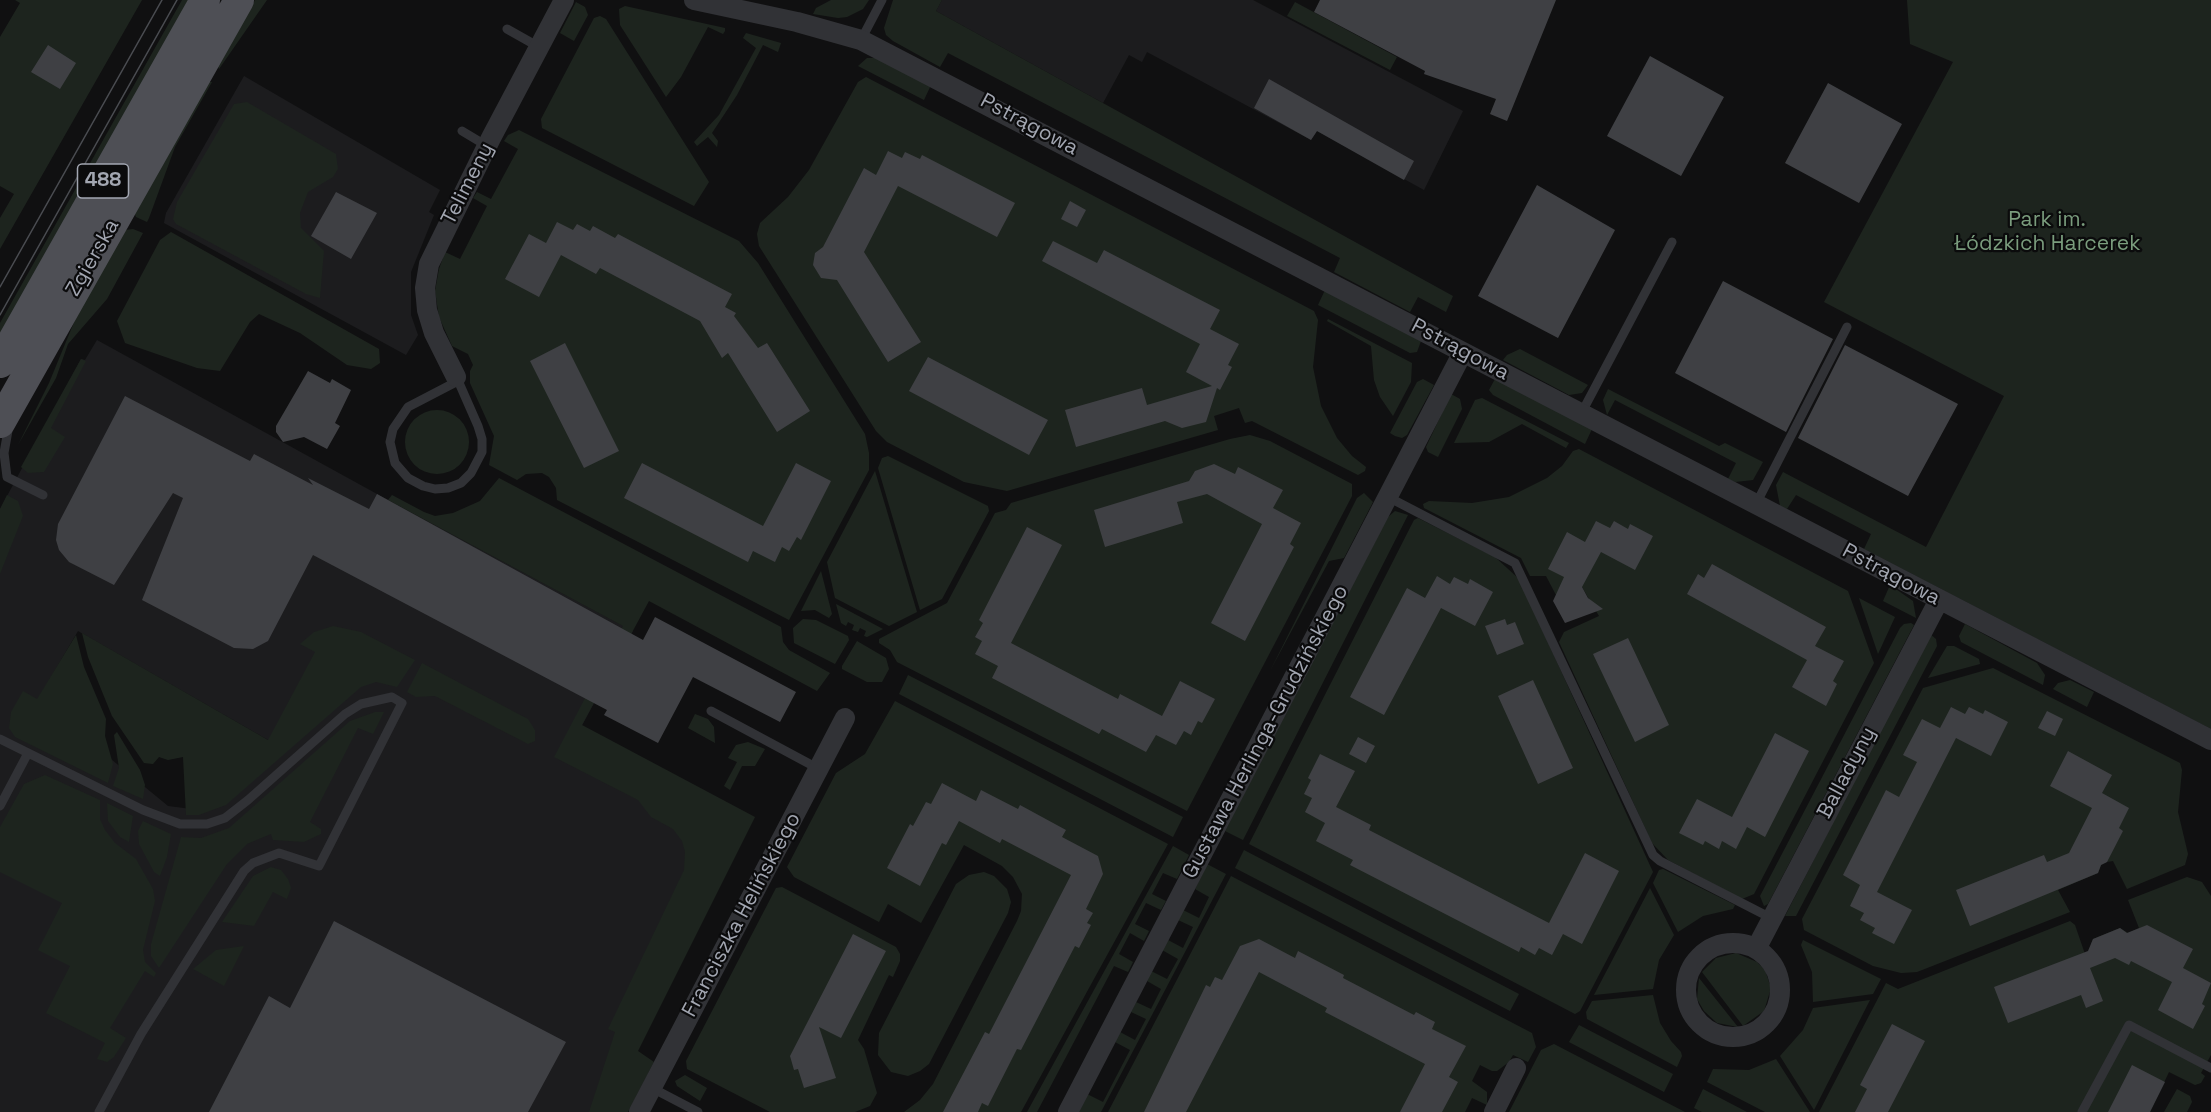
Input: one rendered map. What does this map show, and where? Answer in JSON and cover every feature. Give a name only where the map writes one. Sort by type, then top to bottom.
[{"type":"main road","name":"Zgierska","points":[[0,363],[205,0]]},
{"type":"main road","name":"Zgierska","points":[[0,423],[239,0]]},
{"type":"street","name":"Telimeny","points":[[457,379],[434,333],[427,310],[425,288],[429,264],[487,146],[564,0]]},
{"type":"street","name":"Pstrągowa","points":[[694,0],[797,22],[861,40],[2211,740]]},
{"type":"street","name":"Gustawa Herlinga-Grudzińskiego","points":[[1068,1112],[1463,352]]},
{"type":"street","name":"Balladyny","points":[[1757,947],[1939,600]]},
{"type":"street","name":"Franciszka Helińskiego","points":[[639,1112],[845,718]]},
{"type":"street","points":[[1740,942],[1757,947],[1774,967],[1780,990],[1779,1002],[1768,1020],[1754,1031],[1733,1038],[1715,1033],[1701,1023],[1689,1005],[1687,988],[1694,966],[1704,953],[1715,946],[1740,942]]},
{"type":"street","points":[[1494,1112],[1516,1068]]},
{"type":"lane","points":[[861,40],[882,0]]},
{"type":"lane","points":[[507,28],[539,47]]},
{"type":"lane","points":[[462,131],[487,146]]},
{"type":"lane","points":[[1582,412],[1672,242]]},
{"type":"lane","points":[[1756,504],[1847,327]]},
{"type":"lane","points":[[457,379],[478,426],[482,439],[482,452],[471,473],[461,483],[448,488],[435,489],[423,486],[408,478],[395,463],[390,442],[393,429],[408,407],[457,379]]},
{"type":"lane","points":[[16,394],[4,453],[4,478],[43,495]]},
{"type":"lane","points":[[1388,497],[1515,562],[1653,855],[1660,861],[1771,918]]},
{"type":"lane","points":[[0,739],[143,810],[180,824],[207,824],[225,818],[248,800],[345,714],[377,698],[392,697],[402,702],[319,866],[279,853],[253,863],[244,871],[141,1034],[99,1112]]},
{"type":"lane","points":[[711,711],[819,769]]},
{"type":"lane","points":[[0,806],[27,753]]},
{"type":"lane","points":[[2082,1112],[2129,1025],[2211,1068]]},
{"type":"lane","points":[[652,1088],[698,1112]]},
{"type":"shaded area","points":[[942,0],[1253,0],[1463,111],[1424,190],[1317,131],[1311,140],[1147,52],[1142,62],[1129,55],[1103,103],[936,11]]},
{"type":"shaded area","points":[[244,76],[440,190],[429,212],[434,215],[411,272],[411,315],[418,335],[406,355],[164,223],[166,213]]},
{"type":"shaded area","points":[[97,340],[633,631],[566,755],[737,845],[602,1112],[0,1112],[0,509],[81,359],[85,360]],"holes":[[[78,631],[268,740],[199,810],[168,806],[38,699]]]},
{"type":"green space","points":[[15,0],[142,0],[0,249],[0,218],[14,194],[0,186],[0,37],[20,3]]},
{"type":"green space","points":[[182,0],[189,0],[0,334],[0,323]]},
{"type":"green space","points":[[255,0],[267,0],[219,69],[218,66]]},
{"type":"green space","points":[[831,0],[869,0],[863,9],[847,17],[813,14],[816,8]]},
{"type":"green space","points":[[893,0],[942,0],[936,11],[1453,296],[1446,312],[1418,297],[1410,312],[1334,272],[1340,258],[948,53],[940,67],[893,41],[886,35],[884,28]]},
{"type":"green space","name":"Park im. Łódzkich Harcerek","points":[[1907,0],[2211,0],[2211,729],[1864,549],[1871,534],[1796,495],[1787,509],[1780,506],[1776,485],[1783,472],[1926,547],[2004,396],[1824,302],[1953,62],[1910,44]]},
{"type":"green space","points":[[576,2],[585,7],[588,15],[574,41],[560,33]]},
{"type":"green space","points":[[1295,2],[1397,57],[1390,70],[1287,16]]},
{"type":"green space","points":[[625,6],[725,28],[725,31],[723,34],[708,27],[681,77],[666,97],[620,25],[619,9]]},
{"type":"green space","points":[[600,16],[606,19],[709,182],[694,206],[542,128],[541,119],[594,18]]},
{"type":"green space","points":[[746,33],[781,43],[778,52],[763,45],[737,95],[712,133],[718,141],[717,147],[708,137],[697,146],[694,142],[719,115],[756,48],[743,38]]},
{"type":"green space","points":[[867,58],[876,58],[931,85],[924,100],[858,66]]},
{"type":"green space","points":[[866,77],[1314,311],[1318,320],[1313,367],[1321,406],[1337,438],[1352,456],[1366,467],[1365,471],[1358,475],[1252,421],[1245,423],[1239,408],[1214,416],[1218,430],[1007,491],[964,482],[887,442],[876,431],[759,246],[757,234],[760,223],[788,197],[809,170],[858,82]]},
{"type":"green space","points":[[209,82],[212,82],[175,147],[147,222],[136,217],[134,212]]},
{"type":"green space","points":[[247,102],[336,154],[338,169],[333,177],[308,192],[300,213],[301,228],[324,251],[320,298],[306,294],[176,224],[173,219],[177,202],[234,104]]},
{"type":"green space","points":[[519,130],[739,241],[758,263],[865,434],[869,453],[869,470],[789,620],[557,500],[556,488],[549,477],[542,473],[526,474],[517,480],[489,465],[494,436],[470,383],[470,371],[473,365],[468,354],[452,346],[439,317],[435,291],[445,252],[460,259],[487,206],[473,198],[477,192],[491,199],[518,149],[504,141],[508,135]]},
{"type":"green space","points":[[133,229],[143,233],[107,299],[68,344],[56,378],[18,445],[49,383],[77,315],[125,230]]},
{"type":"green space","points":[[171,232],[379,349],[380,363],[371,369],[347,365],[300,333],[259,314],[250,322],[220,371],[197,368],[125,343],[117,321],[160,240]]},
{"type":"green space","points":[[1325,290],[1421,341],[1417,352],[1410,353],[1318,305]]},
{"type":"green space","points":[[1328,319],[1412,363],[1411,382],[1393,416],[1380,397],[1374,380],[1371,346],[1327,321]]},
{"type":"green space","points":[[1520,349],[1588,385],[1582,393],[1569,395],[1503,360],[1507,355]]},
{"type":"green space","points":[[81,359],[86,361],[51,428],[65,437],[44,472],[28,473],[21,467]]},
{"type":"green space","points":[[1423,379],[1434,385],[1407,435],[1402,438],[1395,436],[1390,433],[1417,382]]},
{"type":"green space","points":[[1495,379],[1592,429],[1585,444],[1493,395],[1489,390]]},
{"type":"green space","points":[[1608,389],[1719,446],[1725,443],[1763,462],[1753,480],[1735,482],[1728,479],[1736,463],[1615,400],[1607,415],[1603,400]]},
{"type":"green space","points":[[1451,394],[1460,399],[1462,409],[1438,457],[1428,452],[1426,447]]},
{"type":"green space","points":[[1482,398],[1569,443],[1566,448],[1522,424],[1489,442],[1454,443],[1475,400]]},
{"type":"green space","points":[[437,410],[455,416],[463,424],[469,442],[463,460],[455,468],[437,474],[419,468],[411,460],[405,442],[411,424],[419,416]]},
{"type":"green space","points":[[1250,435],[1270,441],[1352,484],[1352,496],[1187,811],[897,662],[890,650],[879,643],[879,639],[947,603],[995,513],[1006,510],[1011,503]]},
{"type":"green space","points":[[1579,449],[1848,591],[1874,663],[1754,894],[1742,899],[1668,860],[1652,843],[1559,642],[1564,632],[1599,616],[1582,587],[1569,580],[1560,597],[1556,595],[1546,576],[1530,576],[1521,558],[1424,508],[1423,504],[1429,501],[1472,503],[1509,497],[1547,478],[1562,466],[1573,451]]},
{"type":"green space","points":[[888,456],[988,506],[989,511],[942,599],[920,610],[878,468],[882,458]]},
{"type":"green space","points":[[875,471],[917,612],[889,626],[835,598],[827,562]]},
{"type":"green space","points":[[499,478],[781,627],[783,642],[789,650],[830,673],[817,691],[649,601],[582,725],[755,817],[638,1051],[654,1062],[628,1112],[589,1112],[615,1032],[608,1029],[684,870],[685,852],[682,841],[673,829],[651,817],[638,800],[554,757],[623,626],[388,500],[392,495],[435,516],[453,513],[480,501]]},
{"type":"green space","points":[[1364,493],[1373,502],[1344,558],[1329,561],[1270,671],[1357,498]]},
{"type":"green space","points":[[7,495],[18,501],[23,516],[0,574],[0,509]]},
{"type":"green space","points":[[1395,511],[1408,515],[1243,840],[1225,831],[1388,517]]},
{"type":"green space","points":[[1418,518],[1495,557],[1519,579],[1653,872],[1580,1011],[1575,1014],[1249,844],[1414,520]]},
{"type":"green space","points":[[821,571],[832,614],[829,618],[815,610],[801,611]]},
{"type":"green space","points":[[1890,585],[1913,601],[1916,618],[1883,601]]},
{"type":"green space","points":[[1859,598],[1895,617],[1878,654]]},
{"type":"green space","points":[[836,604],[883,629],[867,637],[864,636],[866,631],[860,628],[858,632],[852,630],[854,625],[848,622],[846,626],[841,623]]},
{"type":"green space","points":[[803,619],[816,620],[848,636],[849,640],[835,664],[794,643],[793,628]]},
{"type":"green space","points":[[1904,624],[1914,625],[1768,904],[1764,906],[1760,896],[1900,628]]},
{"type":"green space","points":[[1965,624],[2037,663],[2045,675],[2043,685],[1961,642],[1959,636]]},
{"type":"green space","points":[[333,626],[361,632],[415,660],[397,687],[376,682],[361,687],[226,805],[199,815],[186,815],[183,757],[168,760],[159,757],[153,764],[144,763],[112,716],[88,657],[82,633],[268,740],[315,652],[300,644],[314,632]]},
{"type":"green space","points":[[1930,634],[1936,639],[1937,646],[1796,916],[1785,916]]},
{"type":"green space","points":[[76,635],[84,667],[106,719],[105,736],[113,764],[108,783],[15,737],[9,728],[11,712],[23,691],[37,699]]},
{"type":"green space","points":[[857,641],[886,658],[889,669],[882,682],[867,682],[842,669]]},
{"type":"green space","points":[[1947,646],[1954,646],[1979,659],[1980,664],[1928,678]]},
{"type":"green space","points":[[422,663],[528,719],[535,730],[535,741],[528,744],[435,696],[416,697],[407,692]]},
{"type":"green space","points":[[1993,668],[2180,763],[2182,770],[2178,812],[2188,854],[2185,865],[2127,889],[2113,861],[2107,862],[2101,865],[2098,873],[2058,890],[2070,912],[1917,972],[1901,973],[1873,966],[1804,930],[1802,919],[1923,688]]},
{"type":"green space","points":[[908,675],[1183,817],[1173,837],[899,694]]},
{"type":"green space","points":[[2070,680],[2094,692],[2087,707],[2053,689],[2058,683]]},
{"type":"green space","points":[[895,701],[1168,844],[1021,1112],[904,1112],[920,1100],[933,1084],[1017,921],[1021,911],[1022,894],[1013,877],[1002,866],[964,845],[921,923],[888,904],[879,922],[794,877],[787,867],[836,773],[865,754]]},
{"type":"green space","points":[[375,712],[384,712],[373,734],[358,728],[310,822],[321,829],[321,834],[304,842],[273,840],[271,834],[247,844],[227,864],[159,968],[151,956],[151,944],[181,837],[201,838],[229,828],[350,721]]},
{"type":"green space","points":[[695,714],[708,719],[714,727],[715,743],[688,728]]},
{"type":"green space","points":[[117,732],[140,770],[145,785],[143,799],[113,786],[119,768],[114,735]]},
{"type":"green space","points":[[748,742],[765,749],[755,766],[742,766],[730,790],[724,786],[737,762],[728,758],[736,745]]},
{"type":"green space","points":[[45,775],[100,800],[100,819],[105,830],[115,843],[136,859],[153,889],[155,901],[143,950],[145,962],[156,973],[154,977],[145,971],[110,1028],[126,1038],[114,1057],[107,1062],[97,1059],[105,1043],[46,1013],[70,966],[38,950],[62,903],[0,872],[0,827],[24,784]]},
{"type":"green space","points":[[107,803],[133,816],[129,842],[120,837],[108,821]]},
{"type":"green space","points":[[143,821],[171,834],[167,857],[160,876],[154,872],[139,844],[138,831]]},
{"type":"green space","points":[[1173,846],[1189,855],[1177,879],[1163,873],[1152,894],[1166,901],[1161,910],[1146,903],[1135,924],[1149,931],[1144,941],[1130,933],[1119,954],[1133,962],[1128,972],[1114,966],[1037,1112],[1027,1112]]},
{"type":"green space","points":[[1244,850],[1519,994],[1510,1011],[1235,868]]},
{"type":"green space","points":[[1207,864],[1226,874],[1101,1112],[1079,1112],[1087,1094],[1103,1102],[1130,1050],[1115,1042],[1120,1032],[1135,1040],[1146,1019],[1131,1012],[1136,1002],[1151,1009],[1161,989],[1147,981],[1151,971],[1167,979],[1178,959],[1162,950],[1168,940],[1183,948],[1193,927],[1178,920],[1183,910],[1199,918],[1209,897],[1195,889]]},
{"type":"green space","points":[[271,867],[281,870],[288,879],[291,888],[287,899],[273,892],[254,926],[222,922],[253,876]]},
{"type":"green space","points":[[1663,869],[1735,905],[1733,909],[1703,916],[1678,932],[1653,883],[1659,870]]},
{"type":"green space","points":[[984,872],[994,876],[1007,889],[1011,902],[1008,913],[929,1064],[908,1076],[891,1072],[878,1055],[879,1033],[956,884],[969,875]]},
{"type":"green space","points":[[1231,876],[1532,1033],[1536,1047],[1528,1062],[1513,1055],[1509,1062],[1497,1071],[1480,1065],[1472,1081],[1487,1092],[1487,1105],[1472,1098],[1465,1112],[1108,1112]]},
{"type":"green space","points":[[2187,877],[2202,882],[2211,896],[2211,1055],[2201,1073],[2205,1076],[2201,1083],[2195,1085],[2169,1072],[2150,1112],[1819,1112],[1886,983],[1898,989],[2070,921],[2075,925],[2086,957],[2095,954],[2091,944],[2093,939],[2120,928],[2128,933],[2139,928],[2128,900]]},
{"type":"green space","points":[[782,887],[896,947],[900,954],[900,961],[893,977],[889,975],[858,1040],[864,1049],[877,1093],[870,1106],[855,1112],[770,1112],[687,1069],[686,1061],[776,888]]},
{"type":"green space","points":[[1650,888],[1674,935],[1659,960],[1653,989],[1594,995]]},
{"type":"green space","points":[[1803,940],[1881,979],[1873,994],[1813,1002],[1812,972],[1801,945]]},
{"type":"green space","points":[[244,946],[224,986],[193,969],[216,950]]},
{"type":"green space","points":[[1736,953],[1757,962],[1765,970],[1771,988],[1764,1011],[1743,1026],[1702,972],[1716,958]]},
{"type":"green space","points":[[1699,978],[1738,1027],[1717,1023],[1704,1011],[1697,999]]},
{"type":"green space","points":[[1653,995],[1660,1023],[1681,1052],[1682,1056],[1677,1067],[1587,1019],[1586,1012],[1592,1001]]},
{"type":"green space","points":[[1870,1000],[1814,1110],[1780,1056],[1803,1030],[1813,1008]]},
{"type":"green space","points":[[1579,1025],[1673,1074],[1664,1092],[1569,1042]]},
{"type":"green space","points":[[1554,1044],[1685,1112],[1509,1112],[1541,1050]]},
{"type":"green space","points":[[1776,1059],[1810,1112],[1765,1112],[1707,1082],[1713,1069],[1749,1070]]},
{"type":"green space","points":[[685,1075],[707,1088],[700,1101],[677,1086],[675,1081]]},
{"type":"green space","points":[[1703,1089],[1747,1112],[1702,1112],[1694,1108]]},
{"type":"green space","points":[[2177,1089],[2190,1096],[2192,1102],[2187,1112],[2164,1112]]},
{"type":"building","points":[[1320,0],[1556,0],[1507,121],[1490,114],[1496,99],[1424,74],[1425,71],[1314,12]]},
{"type":"building","points":[[48,45],[76,63],[60,89],[31,72]]},
{"type":"building","points":[[1650,56],[1724,97],[1681,176],[1607,136]]},
{"type":"building","points":[[1269,79],[1414,161],[1404,180],[1317,131],[1311,140],[1254,108]]},
{"type":"building","points":[[1828,83],[1902,124],[1859,203],[1785,163]]},
{"type":"building","points":[[888,151],[902,158],[905,152],[920,159],[922,155],[1015,203],[997,237],[898,186],[864,252],[921,342],[888,362],[837,280],[821,278],[813,265],[815,253],[823,247],[864,168],[876,175]]},
{"type":"building","points":[[1537,185],[1615,230],[1558,338],[1478,296]]},
{"type":"building","points":[[336,192],[377,213],[351,259],[311,236]]},
{"type":"building","points":[[1070,201],[1086,210],[1077,227],[1061,219]]},
{"type":"building","points":[[557,222],[573,230],[577,224],[590,231],[593,226],[615,238],[618,234],[732,294],[725,307],[736,313],[734,316],[758,348],[767,343],[810,411],[777,432],[728,353],[722,358],[700,321],[600,268],[596,274],[561,255],[539,297],[505,279],[529,234],[546,243]]},
{"type":"building","points":[[1053,241],[1097,263],[1104,250],[1220,310],[1210,329],[1239,344],[1228,365],[1232,367],[1220,390],[1217,388],[1206,422],[1182,428],[1165,421],[1076,447],[1065,410],[1142,388],[1147,405],[1212,386],[1186,372],[1200,344],[1042,261]]},
{"type":"building","points":[[1723,281],[1833,339],[1786,432],[1675,373]]},
{"type":"building","points":[[565,343],[619,451],[584,468],[530,361]]},
{"type":"building","points":[[1845,345],[1958,404],[1908,496],[1798,438]]},
{"type":"building","points":[[928,357],[1048,420],[1029,455],[909,391]]},
{"type":"building","points":[[308,371],[330,383],[332,379],[351,390],[335,423],[340,426],[327,449],[304,437],[283,442],[276,432],[276,426]]},
{"type":"building","points":[[125,396],[250,461],[254,454],[313,485],[308,478],[369,509],[377,494],[643,640],[655,617],[796,692],[780,722],[693,677],[658,743],[604,715],[607,710],[313,555],[268,641],[253,649],[234,648],[142,600],[183,498],[173,493],[114,585],[69,562],[59,550],[56,540],[58,524]]},
{"type":"building","points":[[642,463],[763,526],[796,463],[831,481],[801,540],[797,537],[789,551],[782,547],[775,562],[753,551],[748,562],[624,498]]},
{"type":"building","points":[[1214,464],[1235,474],[1238,467],[1283,490],[1273,508],[1301,523],[1290,544],[1294,547],[1245,641],[1211,623],[1262,524],[1207,494],[1177,502],[1183,523],[1105,547],[1094,510],[1189,481],[1195,471]]},
{"type":"building","points":[[1596,521],[1610,528],[1614,521],[1628,529],[1630,524],[1653,536],[1635,570],[1601,552],[1582,587],[1588,598],[1603,609],[1565,623],[1553,601],[1564,577],[1548,569],[1567,532],[1585,542]]},
{"type":"building","points":[[1027,527],[1062,545],[1011,643],[1118,699],[1120,694],[1162,716],[1180,681],[1215,699],[1202,723],[1198,721],[1191,735],[1184,731],[1176,745],[1156,735],[1146,752],[1102,729],[1099,734],[992,678],[998,666],[975,654],[982,641],[975,637],[983,623],[979,620]]},
{"type":"building","points":[[1712,564],[1826,627],[1815,646],[1844,661],[1833,681],[1837,684],[1826,706],[1792,687],[1807,660],[1687,594],[1698,574],[1704,578]]},
{"type":"building","points":[[1437,576],[1450,584],[1454,577],[1468,584],[1470,579],[1493,592],[1475,626],[1441,608],[1384,715],[1350,697],[1407,588],[1425,598]]},
{"type":"building","points":[[1505,619],[1507,625],[1515,622],[1524,644],[1497,655],[1485,626]]},
{"type":"building","points":[[1628,638],[1669,725],[1635,742],[1593,654]]},
{"type":"building","points":[[1533,680],[1573,768],[1538,784],[1498,696]]},
{"type":"building","points":[[1951,707],[1965,714],[1969,707],[1983,714],[1985,710],[2008,722],[1991,756],[1956,738],[1920,808],[1877,892],[1912,910],[1894,944],[1872,933],[1875,928],[1860,920],[1864,913],[1850,906],[1860,885],[1843,875],[1886,790],[1899,797],[1917,762],[1903,755],[1922,719],[1940,728]]},
{"type":"building","points":[[2047,711],[2063,719],[2055,736],[2038,728]]},
{"type":"building","points":[[1775,733],[1809,751],[1765,837],[1747,827],[1736,849],[1722,841],[1719,849],[1705,841],[1703,845],[1679,833],[1697,799],[1732,817]]},
{"type":"building","points":[[1358,737],[1375,746],[1366,763],[1349,754]]},
{"type":"building","points":[[2068,751],[2112,775],[2102,793],[2129,808],[2119,828],[2123,831],[2107,862],[2101,865],[2098,873],[1970,926],[1956,890],[2044,855],[2047,862],[2069,853],[2092,808],[2050,786]]},
{"type":"building","points":[[1320,754],[1355,771],[1336,807],[1371,825],[1369,830],[1549,923],[1585,853],[1619,871],[1582,944],[1563,934],[1552,955],[1539,948],[1535,955],[1521,947],[1519,952],[1350,865],[1353,860],[1316,841],[1325,823],[1305,812],[1312,798],[1304,794],[1311,780],[1308,778]]},
{"type":"building","points":[[942,783],[976,801],[981,790],[1018,809],[1020,805],[1066,830],[1062,837],[1098,856],[1103,874],[1086,909],[1093,913],[1087,923],[1091,925],[1079,948],[1075,946],[1021,1050],[1017,1049],[988,1106],[982,1103],[978,1112],[943,1112],[985,1032],[989,1034],[1071,875],[1002,839],[1000,843],[959,821],[946,845],[942,843],[920,886],[887,868],[910,824],[913,826],[926,802],[931,804]]},
{"type":"building","points":[[334,921],[566,1042],[528,1112],[209,1112],[269,996],[290,1008]]},
{"type":"building","points":[[2147,925],[2193,949],[2183,968],[2211,983],[2202,1004],[2205,1006],[2193,1029],[2158,1010],[2172,982],[2131,961],[2129,965],[2115,958],[2090,968],[2103,1001],[2086,1008],[2081,995],[2008,1023],[1994,987],[2088,951],[2093,939],[2120,928],[2127,933]]},
{"type":"building","points":[[853,934],[886,951],[841,1038],[819,1027],[836,1078],[804,1088],[798,1069],[794,1070],[790,1056]]},
{"type":"building","points":[[1259,939],[1295,958],[1298,951],[1344,975],[1343,978],[1414,1015],[1416,1012],[1435,1022],[1432,1029],[1466,1046],[1449,1077],[1458,1082],[1442,1112],[1400,1112],[1425,1064],[1325,1012],[1327,1008],[1259,972],[1186,1112],[1144,1112],[1206,985],[1210,987],[1215,977],[1222,980],[1240,946]]},
{"type":"building","points":[[1892,1024],[1925,1041],[1888,1112],[1855,1112],[1867,1089],[1860,1085]]},
{"type":"building","points":[[2132,1065],[2165,1082],[2150,1112],[2108,1112]]},
{"type":"tram line","points":[[0,287],[162,0]]},
{"type":"tram line","points":[[0,315],[177,0]]}]
